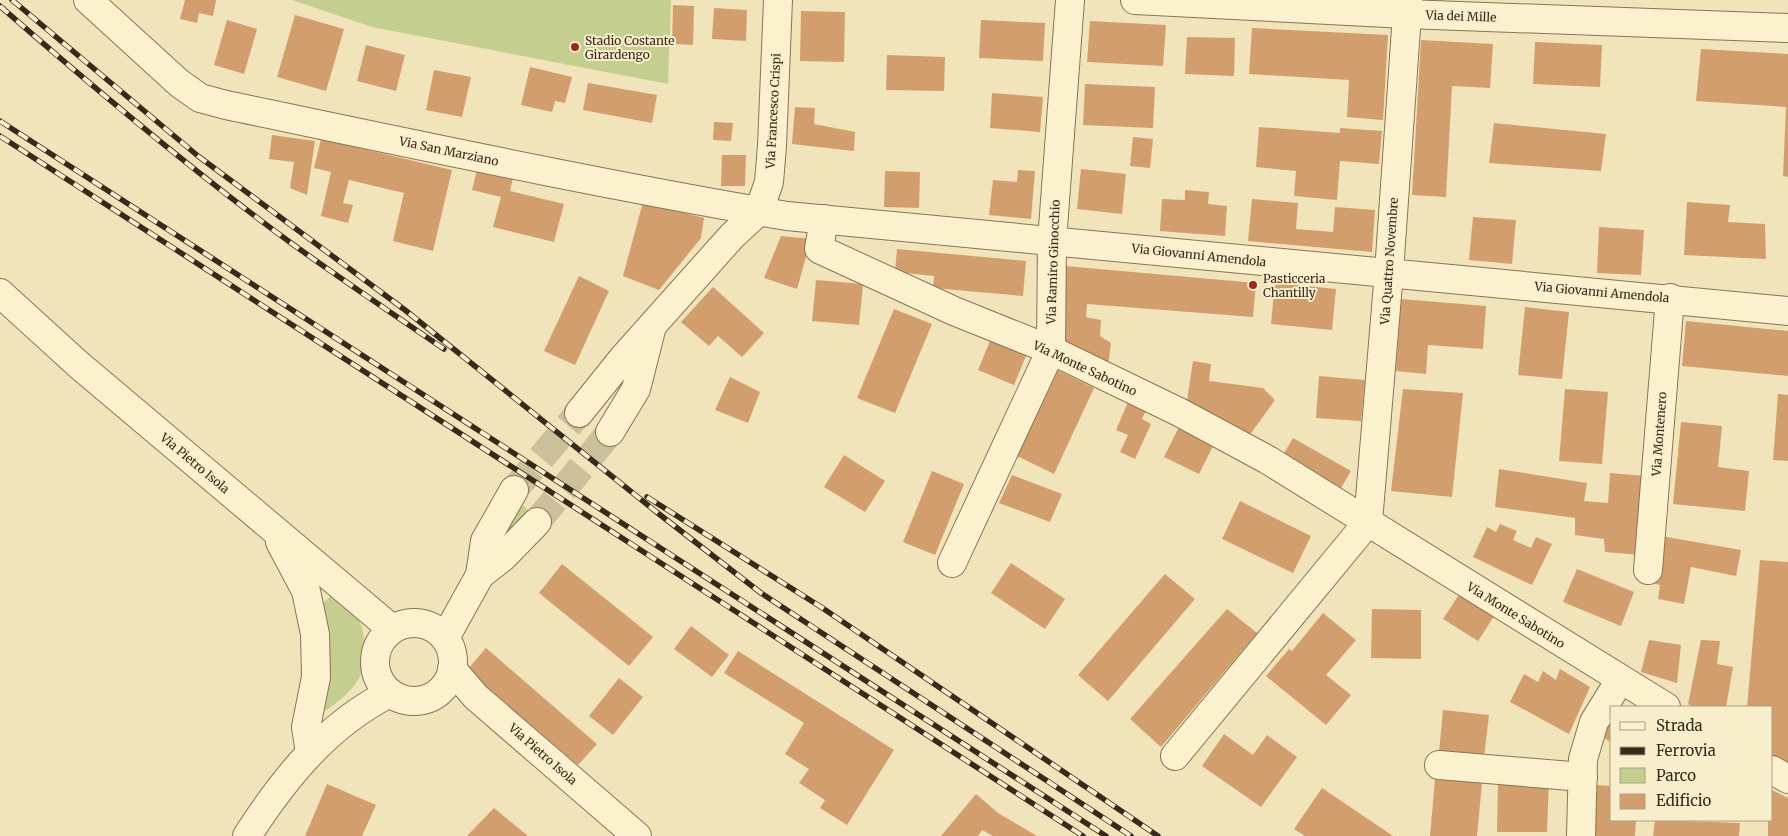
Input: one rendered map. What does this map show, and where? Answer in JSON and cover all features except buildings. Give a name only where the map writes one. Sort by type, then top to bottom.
[{"type":"street","name":"Via San Marziano","points":[[88,0],[179,84],[200,98],[226,106],[508,164],[760,211]]},
{"type":"street","name":"Via Francesco Crispi","points":[[760,211],[768,182],[772,146],[778,0]]},
{"type":"street","name":"Via Ramiro Ginocchio","points":[[952,563],[1051,350],[1052,241],[1070,0]]},
{"type":"street","name":"Via dei Mille","points":[[1135,0],[1407,7],[1788,28]]},
{"type":"street","name":"Via Quattro Novembre","points":[[1368,522],[1389,272],[1407,7]]},
{"type":"street","name":"Via Giovanni Amendola","points":[[760,211],[824,219],[1670,298],[1788,311]]},
{"type":"street","points":[[578,413],[624,357],[732,236],[760,211]]},
{"type":"street","name":"Via Monte Sabotino","points":[[824,219],[819,249],[954,311],[1051,350],[1179,412],[1268,460],[1664,706]]},
{"type":"street","name":"Via Pietro Isola","points":[[0,293],[79,365],[392,629]]},
{"type":"street","name":"Via Montenero","points":[[1648,570],[1670,298]]},
{"type":"street","points":[[610,432],[636,389],[651,328]]},
{"type":"street","points":[[445,638],[480,575],[485,541],[514,490]]},
{"type":"street","points":[[480,575],[503,557],[537,522]]},
{"type":"street","points":[[1175,756],[1368,522]]},
{"type":"street","points":[[274,529],[306,591],[315,634],[316,677],[306,727],[310,753]]},
{"type":"street","points":[[406,623],[421,623],[434,628],[445,638],[452,653],[452,669],[447,681],[439,691],[428,698],[414,701],[402,699],[390,692],[380,682],[375,668],[376,653],[382,639],[392,629],[406,623]]},
{"type":"street","name":"Via Pietro Isola","points":[[452,669],[476,697],[638,836]]},
{"type":"street","points":[[1581,836],[1583,759],[1594,722],[1620,680]]},
{"type":"street","points":[[247,836],[291,772],[364,706],[390,692]]},
{"type":"street","points":[[1440,765],[1582,777]]},
{"type":"street","points":[[1773,771],[1788,779]]},
{"type":"green space","name":"Stadio Costante Girardengo","points":[[292,0],[671,0],[668,84],[372,27]]},
{"type":"green space","points":[[517,500],[529,511],[501,544],[498,536]]},
{"type":"green space","points":[[334,593],[354,613],[362,627],[364,655],[362,672],[355,685],[327,710],[321,709],[322,604]]},
{"type":"tunnel","points":[[514,490],[579,413]]},
{"type":"tunnel","points":[[537,522],[610,432]]},
{"type":"railway","points":[[12,0],[198,156],[405,310],[659,514],[761,593],[1131,836]]},
{"type":"railway","points":[[0,6],[107,98],[253,215],[444,349]]},
{"type":"railway","points":[[0,121],[1106,836]]},
{"type":"railway","points":[[0,136],[1083,836]]},
{"type":"railway","points":[[647,497],[821,607],[1158,836]]},
{"type":"place","name":"Stadio Costante Girardengo","points":[[575,47]]},
{"type":"place","name":"Pasticceria Chantilly","points":[[1253,285]]}]
